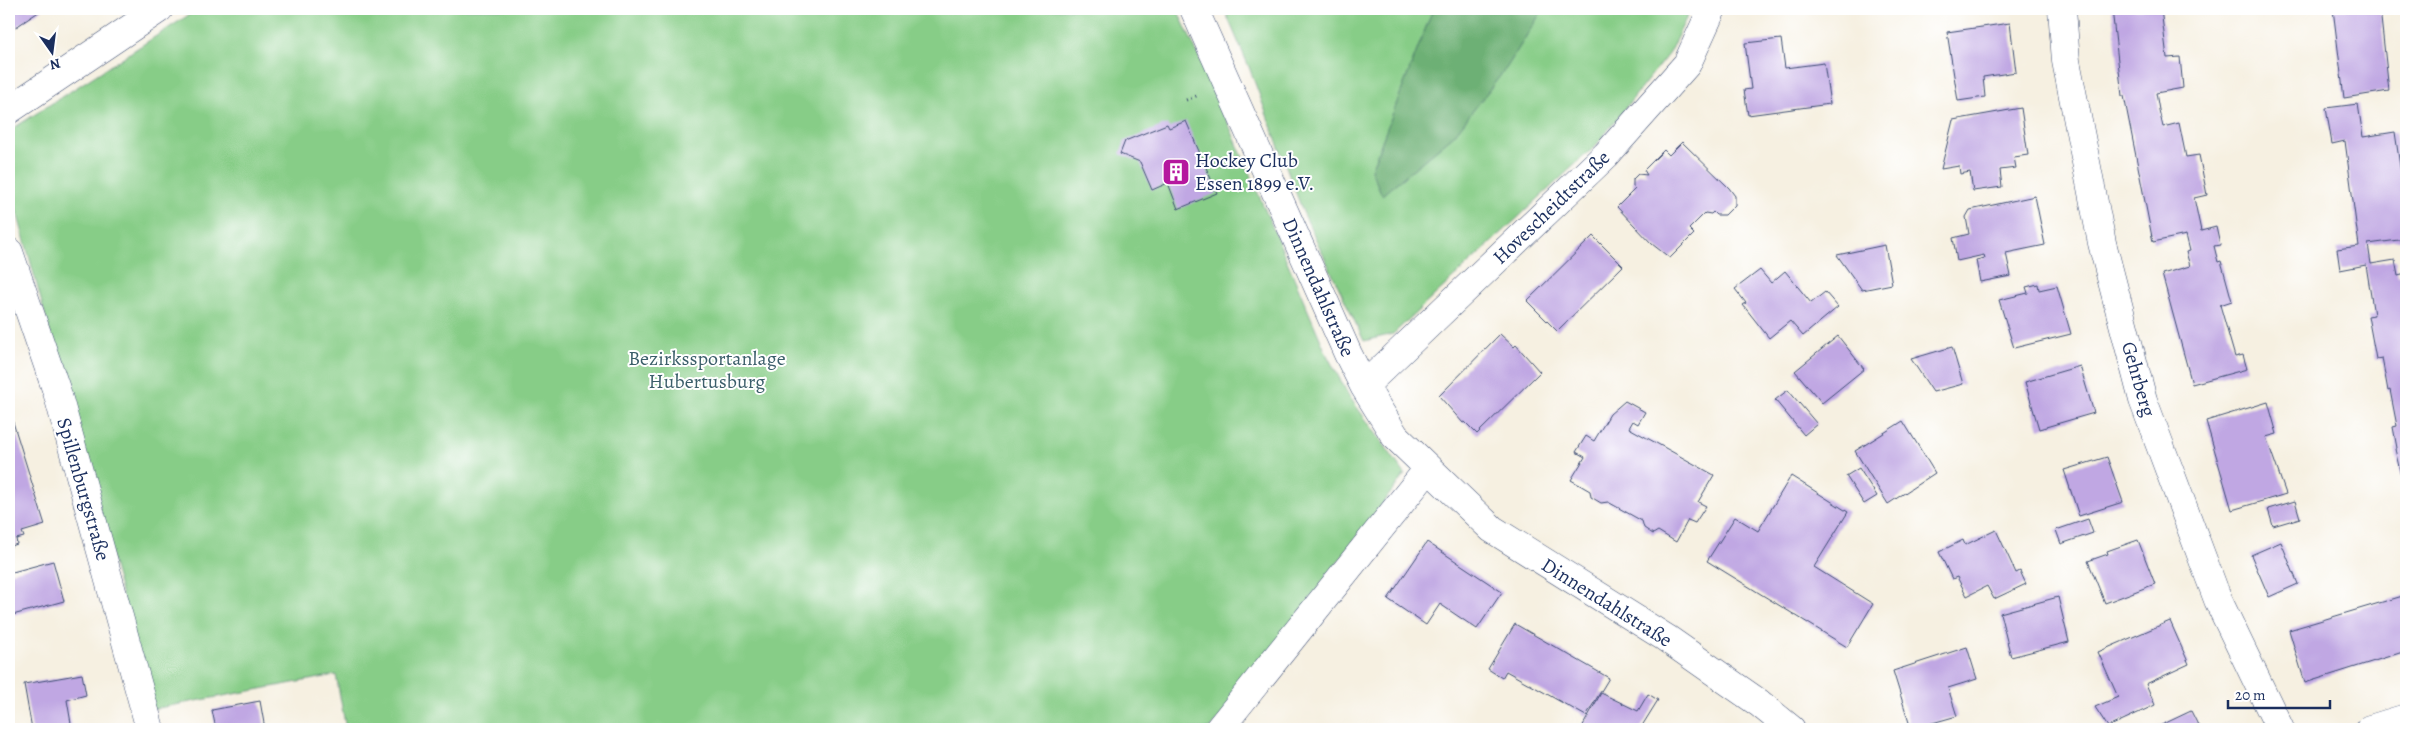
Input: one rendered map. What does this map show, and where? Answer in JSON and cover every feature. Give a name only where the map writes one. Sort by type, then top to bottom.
[{"type":"street","points":[[9,110],[159,9]]},
{"type":"street","name":"Dinnendahlstraße","points":[[1194,9],[1364,386],[1395,436],[1492,529],[1666,638],[1759,703],[1791,729]]},
{"type":"street","name":"Hovescheidtstraße","points":[[1364,386],[1606,155],[1687,64],[1712,9]]},
{"type":"street","name":"Gehrberg","points":[[2062,9],[2066,61],[2102,243],[2143,400],[2218,600],[2280,729]]},
{"type":"street","name":"Spillenburgstraße","points":[[9,252],[56,392],[150,729]]},
{"type":"street","points":[[1220,729],[1428,469]]},
{"type":"street","points":[[2370,729],[2406,718]]},
{"type":"path","points":[[1186,100],[1198,95]]},
{"type":"green space","name":"Bezirkssportanlage Hubertusburg","points":[[198,9],[1177,9],[1215,92],[1327,355],[1349,396],[1405,474],[1211,729],[346,729],[336,675],[153,709],[9,183],[9,131]]},
{"type":"green space","points":[[1224,9],[1433,9],[1371,170],[1382,195],[1454,135],[1507,67],[1543,9],[1691,9],[1669,53],[1597,144],[1393,334],[1364,341],[1303,212],[1249,67]]},
{"type":"green space","points":[[1433,9],[1543,9],[1507,67],[1454,135],[1382,195],[1371,170]]},
{"type":"building","points":[[9,9],[43,9],[10,31]]},
{"type":"building","points":[[2112,9],[2161,9],[2167,58],[2180,57],[2183,88],[2156,93],[2159,110],[2163,127],[2179,123],[2186,157],[2199,155],[2207,195],[2194,198],[2201,231],[2216,227],[2220,245],[2214,246],[2218,262],[2221,261],[2232,301],[2220,305],[2235,357],[2243,355],[2247,369],[2192,384],[2162,274],[2190,266],[2186,252],[2190,251],[2186,235],[2153,242],[2124,96],[2122,96]]},
{"type":"building","points":[[2333,9],[2380,9],[2389,91],[2344,98]]},
{"type":"building","points":[[2010,23],[2016,72],[1983,77],[1985,97],[1958,101],[1947,32]]},
{"type":"building","points":[[1781,39],[1785,68],[1824,63],[1830,104],[1748,115],[1744,90],[1751,89],[1745,43]]},
{"type":"building","points":[[2358,104],[2363,137],[2395,132],[2406,208],[2406,239],[2368,244],[2371,264],[2395,260],[2398,276],[2406,274],[2406,498],[2395,449],[2397,448],[2393,427],[2397,426],[2390,390],[2388,391],[2382,358],[2376,359],[2368,316],[2374,315],[2366,265],[2340,270],[2337,249],[2359,246],[2345,141],[2332,144],[2326,108]]},
{"type":"building","points":[[2021,108],[2028,155],[2014,157],[2016,168],[2000,170],[2002,187],[1973,191],[1970,172],[1960,174],[1959,166],[1941,169],[1953,120]]},
{"type":"building","name":"Hockey Club Essen 1899 e.V.","points":[[1186,121],[1217,193],[1178,209],[1168,183],[1152,190],[1140,162],[1120,154],[1125,141],[1167,124],[1169,128]]},
{"type":"building","points":[[1682,142],[1729,188],[1735,196],[1735,205],[1725,215],[1716,215],[1713,212],[1711,214],[1705,213],[1689,229],[1694,234],[1670,258],[1652,244],[1617,207],[1635,189],[1633,187],[1633,179],[1638,174],[1647,175],[1644,170],[1664,150],[1669,155]]},
{"type":"building","points":[[2035,196],[2045,245],[2006,253],[2011,276],[1980,282],[1976,260],[1985,258],[1984,255],[1957,261],[1953,238],[1969,234],[1966,217],[1970,210]]},
{"type":"building","points":[[1593,236],[1623,266],[1557,331],[1527,301]]},
{"type":"building","points":[[1885,245],[1892,284],[1862,290],[1837,255]]},
{"type":"building","points":[[1760,270],[1771,283],[1785,271],[1811,303],[1825,292],[1838,307],[1803,336],[1790,321],[1769,338],[1743,305],[1746,303],[1735,289]]},
{"type":"building","points":[[2038,284],[2039,290],[2057,286],[2071,334],[2014,348],[1999,300],[2028,293],[2026,287]]},
{"type":"building","points":[[1500,334],[1514,347],[1516,345],[1540,372],[1477,434],[1465,422],[1463,423],[1439,396]]},
{"type":"building","points":[[1838,336],[1864,369],[1822,403],[1795,371]]},
{"type":"building","points":[[1952,347],[1963,384],[1933,392],[1911,359]]},
{"type":"building","points":[[2080,366],[2094,413],[2039,429],[2025,382]]},
{"type":"building","points":[[1788,390],[1817,424],[1804,435],[1775,400]]},
{"type":"building","points":[[1625,401],[1645,412],[1638,424],[1633,421],[1629,428],[1714,475],[1698,502],[1706,506],[1695,523],[1688,520],[1676,542],[1658,531],[1653,534],[1644,528],[1642,521],[1608,502],[1601,503],[1591,497],[1590,491],[1571,480],[1585,457],[1576,452],[1586,436],[1594,441],[1610,414]]},
{"type":"building","points":[[2268,402],[2277,434],[2266,437],[2286,494],[2232,510],[2206,421]]},
{"type":"building","points":[[12,419],[45,525],[22,532],[24,537],[16,539],[17,544],[9,547],[9,420]]},
{"type":"building","points":[[1903,421],[1935,473],[1888,504],[1855,451]]},
{"type":"building","points":[[2107,457],[2123,502],[2079,516],[2064,470]]},
{"type":"building","points":[[1859,468],[1877,496],[1864,504],[1846,476]]},
{"type":"building","points":[[1791,476],[1848,512],[1814,567],[1873,604],[1847,647],[1707,561],[1735,517],[1758,531]]},
{"type":"building","points":[[2295,501],[2300,518],[2273,526],[2268,509]]},
{"type":"building","points":[[2088,519],[2093,533],[2061,544],[2056,530]]},
{"type":"building","points":[[1996,530],[2016,573],[2020,571],[2026,584],[1994,599],[1987,586],[1967,596],[1957,577],[1952,579],[1939,552],[1963,540],[1965,545]]},
{"type":"building","points":[[2138,540],[2155,584],[2105,603],[2088,561],[2108,554],[2107,551]]},
{"type":"building","points":[[1427,542],[1502,592],[1477,629],[1440,604],[1426,625],[1388,599]]},
{"type":"building","points":[[2281,542],[2298,584],[2269,597],[2251,555]]},
{"type":"building","points":[[53,561],[64,601],[9,616],[9,573]]},
{"type":"building","points":[[2406,595],[2406,651],[2305,683],[2289,630]]},
{"type":"building","points":[[2058,597],[2069,642],[2011,657],[2000,613]]},
{"type":"building","points":[[2170,621],[2189,664],[2146,684],[2155,705],[2108,727],[2095,707],[2118,697],[2098,652]]},
{"type":"building","points":[[1515,624],[1609,678],[1586,716],[1506,671],[1502,678],[1488,669]]},
{"type":"building","points":[[1967,647],[1977,679],[1948,688],[1957,716],[1911,729],[1893,671]]},
{"type":"building","points":[[82,674],[86,695],[67,700],[72,729],[32,729],[24,684]]},
{"type":"building","points":[[1601,693],[1638,711],[1648,694],[1658,700],[1640,729],[1581,729]]},
{"type":"building","points":[[260,701],[265,729],[216,729],[212,710]]},
{"type":"building","points":[[2191,711],[2200,729],[2153,729]]},
{"type":"place","name":"Hockey Club Essen 1899 e.V.","points":[[1176,172]]}]
